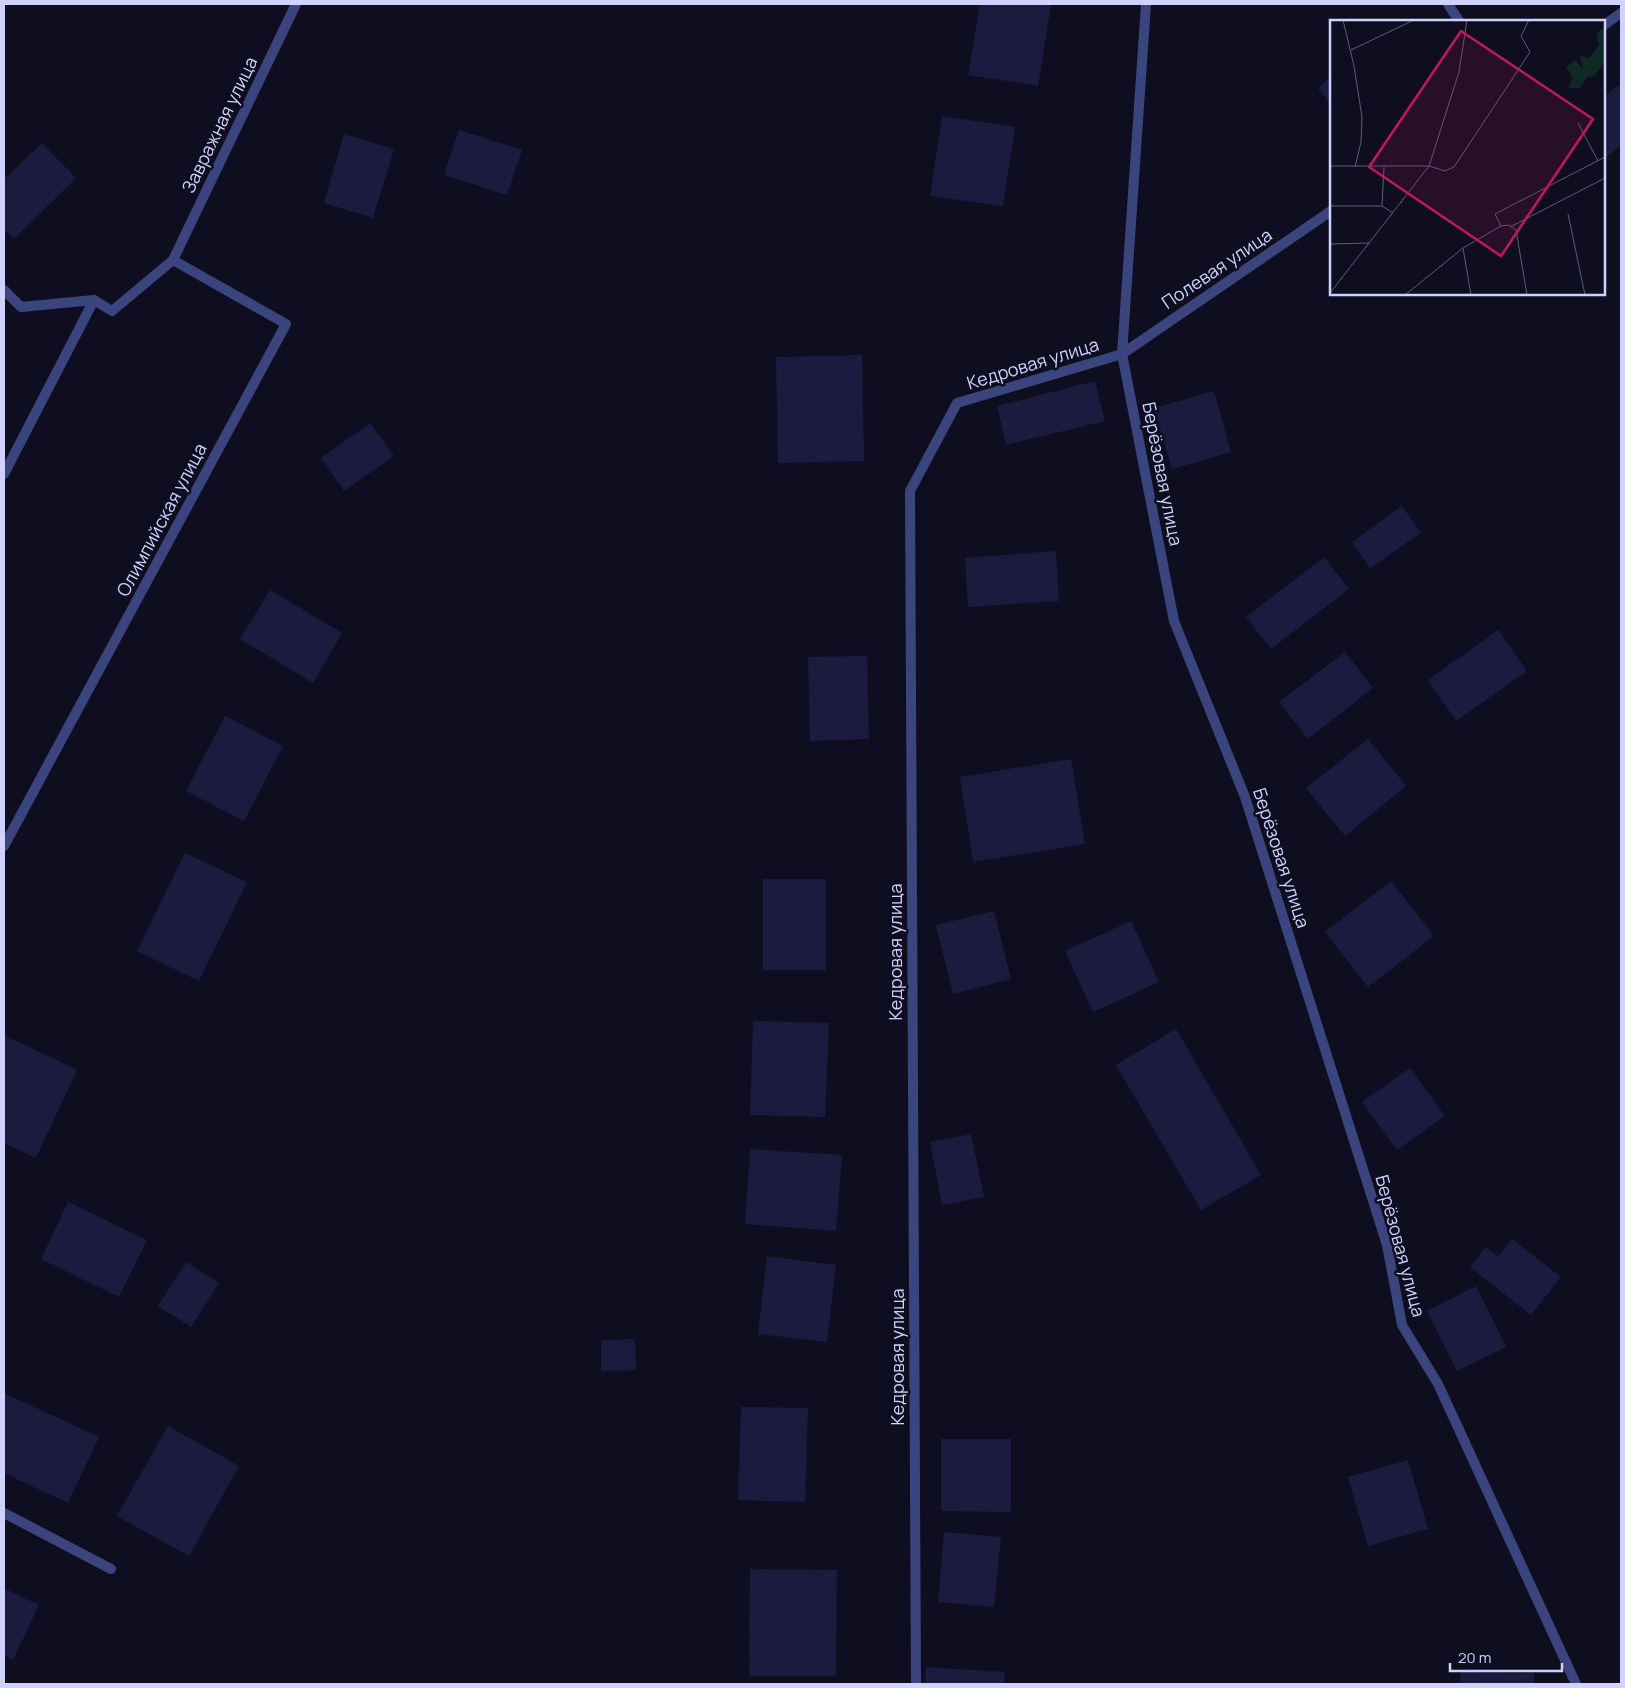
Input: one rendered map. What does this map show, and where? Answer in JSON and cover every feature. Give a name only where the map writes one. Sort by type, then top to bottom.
[{"type":"street","name":"Завражная улица","points":[[173,260],[296,4]]},
{"type":"street","name":"Берёзовая улица","points":[[1146,4],[1122,354],[1174,621],[1245,797],[1387,1245],[1402,1325],[1438,1384],[1576,1684]]},
{"type":"street","points":[[1448,4],[1458,20]]},
{"type":"street","points":[[1605,24],[1621,13]]},
{"type":"street","name":"Полевая улица","points":[[1122,354],[1330,212]]},
{"type":"street","points":[[4,290],[20,306],[94,300],[112,311],[173,260]]},
{"type":"street","name":"Олимпийская улица","points":[[4,846],[286,324],[173,260]]},
{"type":"street","points":[[4,474],[94,300]]},
{"type":"street","name":"Кедровая улица","points":[[916,1684],[910,491],[957,404],[1122,354]]},
{"type":"street","points":[[4,1513],[111,1569]]},
{"type":"building","points":[[980,4],[1051,5],[1038,86],[968,75]]},
{"type":"building","points":[[1330,78],[1330,104],[1318,88]]},
{"type":"building","points":[[1621,83],[1621,146],[1605,158],[1605,96]]},
{"type":"building","points":[[942,116],[1015,127],[1003,206],[930,196]]},
{"type":"building","points":[[459,130],[522,150],[507,195],[444,175]]},
{"type":"building","points":[[344,134],[394,149],[373,218],[324,203]]},
{"type":"building","points":[[42,143],[76,178],[14,239],[4,229],[4,179]]},
{"type":"building","points":[[862,355],[864,461],[778,463],[776,357]]},
{"type":"building","points":[[1095,381],[1105,421],[1006,445],[997,406]]},
{"type":"building","points":[[1214,391],[1231,452],[1172,469],[1154,408]]},
{"type":"building","points":[[370,423],[394,456],[344,491],[321,458]]},
{"type":"building","points":[[1402,506],[1421,533],[1370,568],[1352,542]]},
{"type":"building","points":[[1056,551],[1059,601],[968,607],[965,558]]},
{"type":"building","points":[[1324,557],[1349,589],[1271,649],[1246,617]]},
{"type":"building","points":[[270,590],[342,633],[313,683],[240,639]]},
{"type":"building","points":[[1498,630],[1527,671],[1456,721],[1428,680]]},
{"type":"building","points":[[1345,652],[1373,688],[1308,739],[1279,702]]},
{"type":"building","points":[[867,656],[869,739],[810,741],[808,657]]},
{"type":"building","points":[[225,716],[283,746],[244,821],[186,791]]},
{"type":"building","points":[[1368,739],[1406,786],[1345,836],[1306,788]]},
{"type":"building","points":[[1071,759],[1085,844],[973,862],[960,777]]},
{"type":"building","points":[[185,853],[247,882],[199,981],[137,951]]},
{"type":"building","points":[[763,879],[826,879],[826,970],[763,970]]},
{"type":"building","points":[[1391,881],[1434,936],[1368,987],[1325,932]]},
{"type":"building","points":[[994,911],[1011,979],[953,994],[936,925]]},
{"type":"building","points":[[1131,921],[1159,982],[1093,1012],[1065,951]]},
{"type":"building","points":[[753,1021],[829,1023],[825,1117],[750,1115]]},
{"type":"building","points":[[1176,1029],[1261,1175],[1201,1210],[1116,1065]]},
{"type":"building","points":[[4,1035],[77,1070],[36,1158],[4,1143]]},
{"type":"building","points":[[1410,1068],[1445,1116],[1397,1150],[1362,1102]]},
{"type":"building","points":[[971,1134],[984,1197],[942,1205],[930,1142]]},
{"type":"building","points":[[750,1149],[842,1155],[836,1231],[745,1224]]},
{"type":"building","points":[[68,1202],[147,1240],[119,1297],[41,1259]]},
{"type":"building","points":[[1512,1239],[1561,1277],[1531,1315],[1470,1267],[1486,1247],[1498,1257]]},
{"type":"building","points":[[767,1256],[836,1265],[827,1342],[758,1334]]},
{"type":"building","points":[[186,1262],[219,1283],[191,1327],[158,1306]]},
{"type":"building","points":[[1476,1286],[1506,1347],[1457,1371],[1427,1311]]},
{"type":"building","points":[[635,1339],[636,1370],[601,1371],[601,1340]]},
{"type":"building","points":[[4,1393],[99,1437],[68,1503],[4,1473]]},
{"type":"building","points":[[741,1407],[808,1408],[805,1502],[738,1500]]},
{"type":"building","points":[[168,1426],[239,1466],[189,1556],[117,1516]]},
{"type":"building","points":[[941,1439],[1011,1439],[1011,1512],[941,1511]]},
{"type":"building","points":[[1408,1460],[1428,1529],[1368,1546],[1348,1477]]},
{"type":"building","points":[[944,1532],[1001,1537],[994,1607],[938,1602]]},
{"type":"building","points":[[750,1569],[837,1570],[836,1676],[749,1676]]},
{"type":"building","points":[[4,1588],[39,1605],[13,1660],[4,1655]]},
{"type":"building","points":[[926,1667],[1005,1672],[1004,1684],[925,1684]]},
{"type":"building","points":[[1461,1672],[1534,1673],[1534,1684],[1460,1684]]}]
